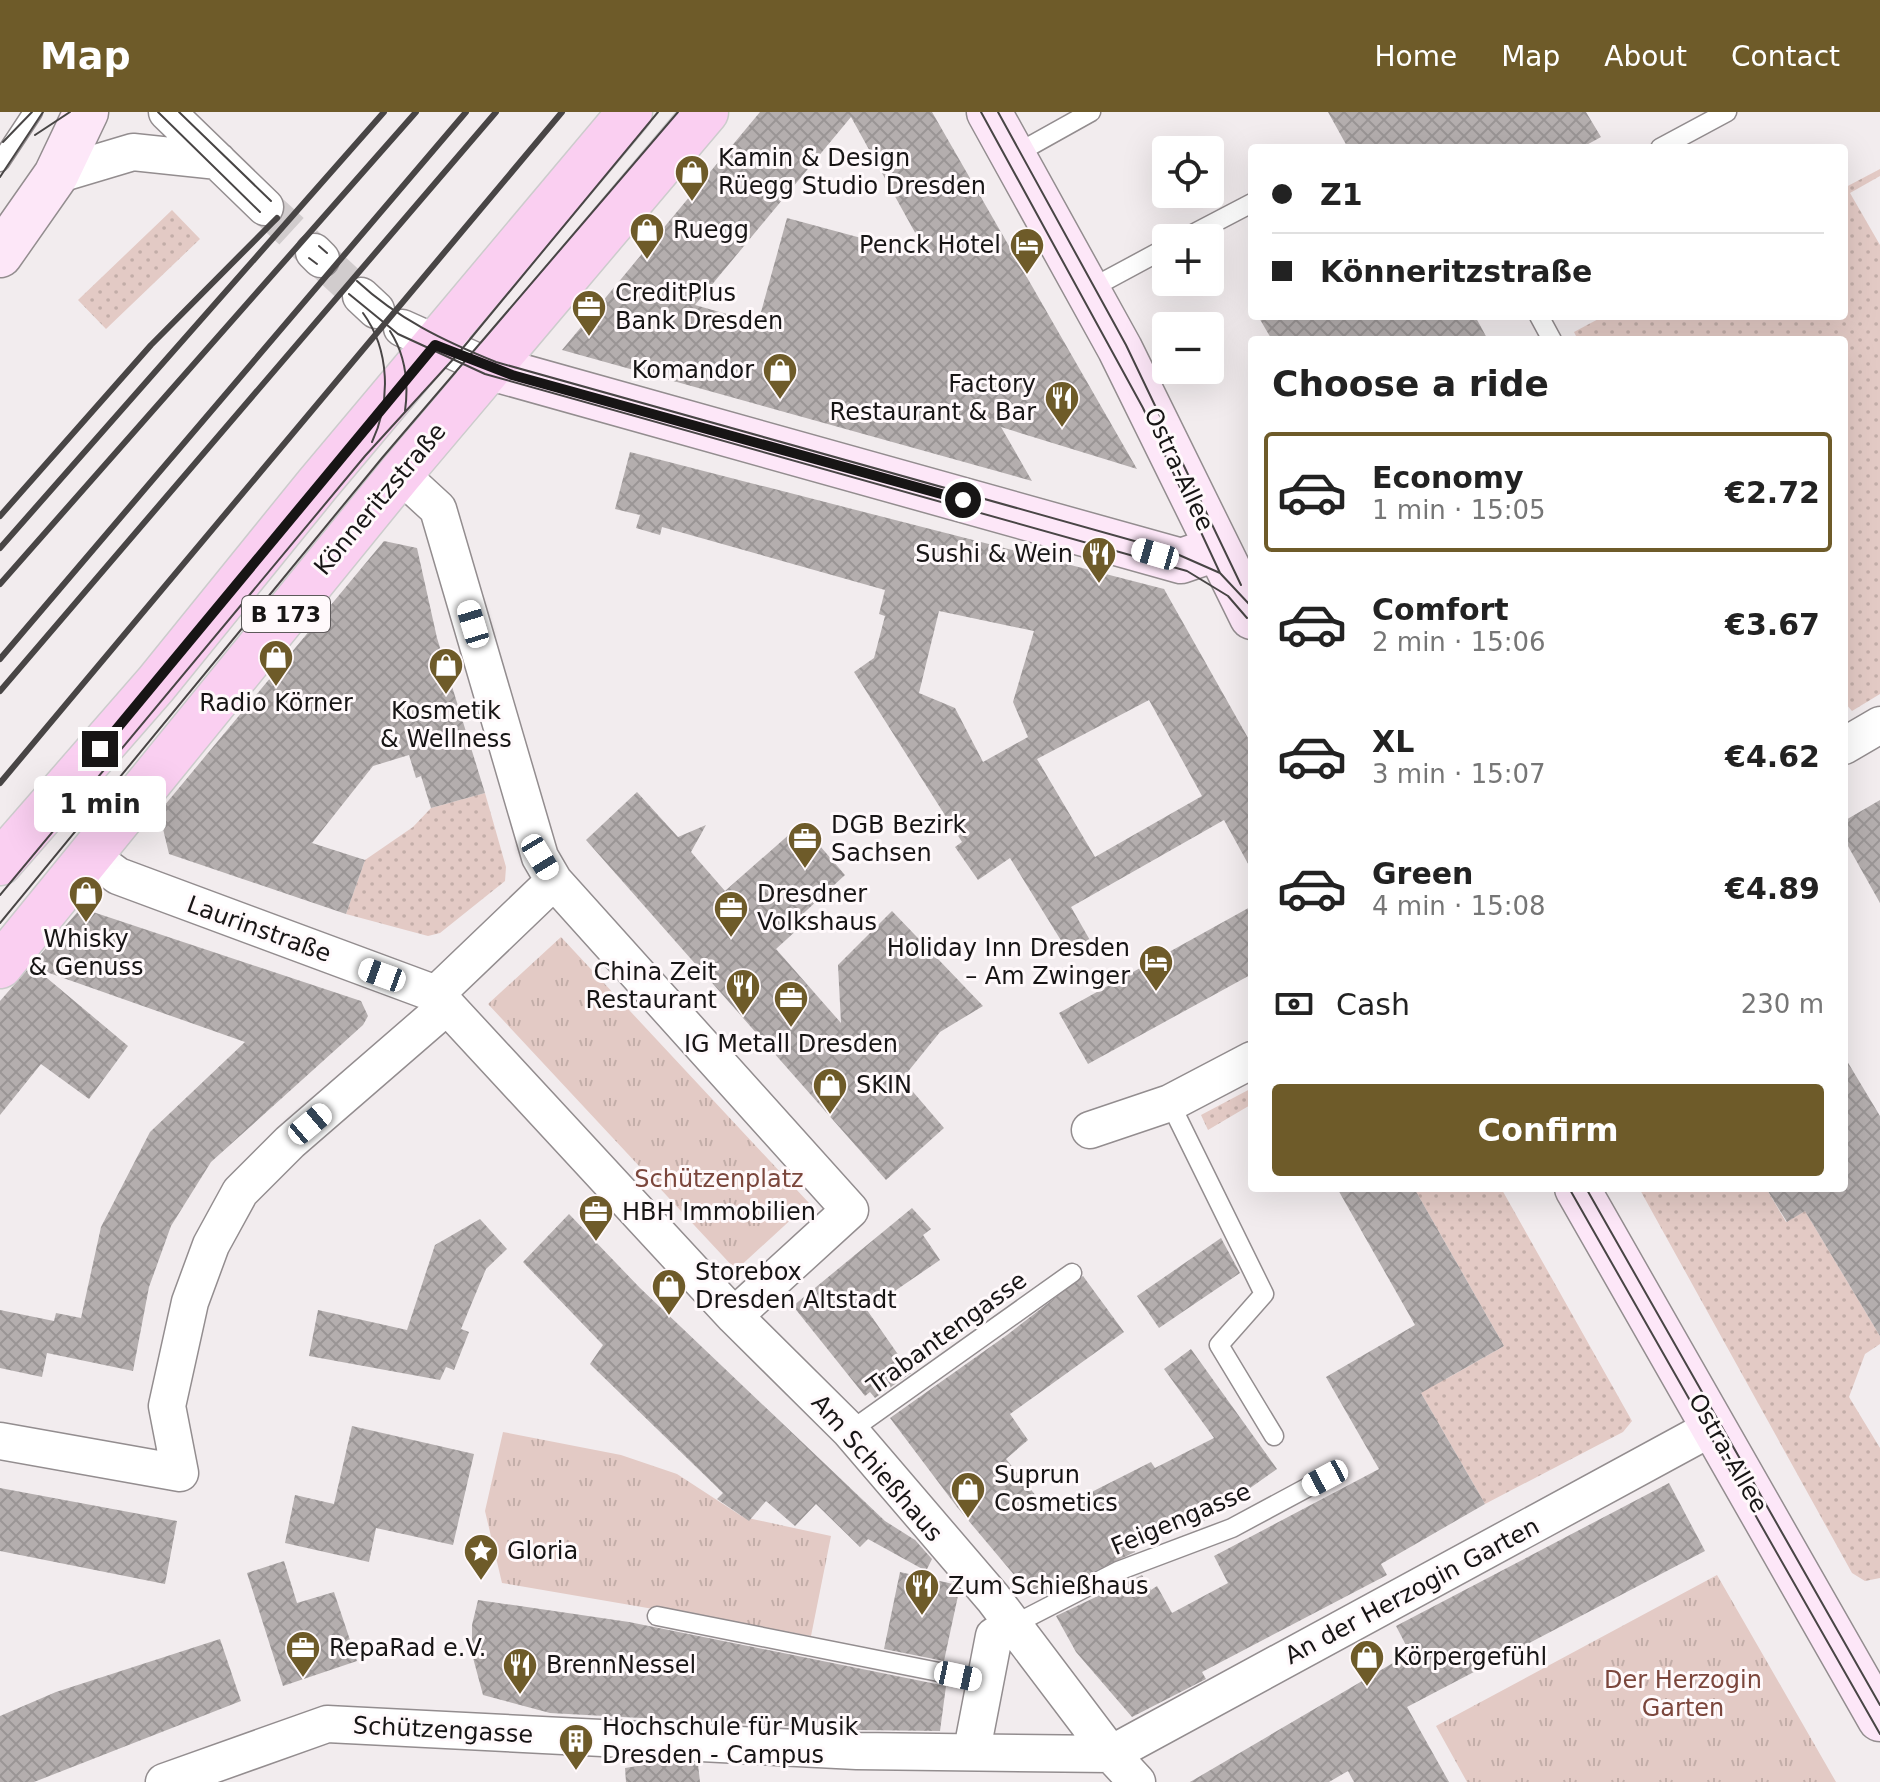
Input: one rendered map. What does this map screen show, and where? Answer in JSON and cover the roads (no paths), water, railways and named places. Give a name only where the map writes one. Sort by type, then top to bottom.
[{"type":"main road","name":"B 173","points":[[0,863],[156,684],[393,320],[630,112]]},
{"type":"main road","name":"Könneritzstraße","points":[[0,966],[400,474],[706,112]]},
{"type":"street","points":[[0,255],[56,175],[86,112]]},
{"type":"street","points":[[167,112],[265,207]]},
{"type":"street","name":"Ostra-Allee","points":[[989,112],[1150,406],[1216,549],[1248,609]]},
{"type":"street","points":[[56,175],[133,152],[218,161]]},
{"type":"street","points":[[393,320],[491,368],[1181,561],[1216,549]]},
{"type":"street","points":[[400,474],[438,509],[540,857],[554,881],[850,1210],[734,1316],[441,1000]]},
{"type":"street","name":"Laurinstraße","points":[[88,854],[118,876],[441,1000]]},
{"type":"street","points":[[0,1441],[180,1473],[167,1406],[190,1302],[211,1245],[240,1192],[441,1000],[554,881]]},
{"type":"street","points":[[1090,1130],[1170,1103],[1248,1062]]},
{"type":"street","name":"Ostra-Allee","points":[[1579,1192],[1880,1719]]},
{"type":"street","name":"Am Schießhaus","points":[[734,1316],[850,1431],[1013,1625],[1111,1754],[1137,1782]]},
{"type":"street","name":"An der Herzogin Garten","points":[[1111,1754],[1713,1427]]},
{"type":"street","points":[[1013,1625],[994,1636],[972,1750],[1111,1754]]},
{"type":"street","name":"Schützengasse","points":[[164,1782],[327,1724],[857,1751],[972,1750]]},
{"type":"lane","points":[[0,162],[33,112]]},
{"type":"lane","points":[[1014,155],[1091,112]]},
{"type":"lane","points":[[1667,144],[1727,112]]},
{"type":"lane","points":[[1212,224],[1248,205]]},
{"type":"lane","points":[[1088,290],[1152,256]]},
{"type":"lane","points":[[1170,1103],[1264,1294],[1219,1345],[1274,1436]]},
{"type":"lane","name":"Trabantengasse","points":[[850,1431],[1072,1273]]},
{"type":"lane","name":"Feigengasse","points":[[1013,1625],[1118,1571],[1232,1528],[1325,1478]]},
{"type":"lane","points":[[657,1616],[984,1681]]},
{"type":"tunnel","points":[[265,207],[314,252]]},
{"type":"tunnel","points":[[321,259],[361,296]]},
{"type":"tram line","points":[[3,142],[32,112]]},
{"type":"tram line","points":[[0,177],[43,112]]},
{"type":"tram line","points":[[35,135],[70,112]]},
{"type":"tram line","points":[[158,112],[260,212]]},
{"type":"tram line","points":[[179,112],[271,201]]},
{"type":"tram line","points":[[0,895],[365,456],[457,355],[658,112]]},
{"type":"tram line","points":[[0,923],[382,458],[678,112]]},
{"type":"tram line","points":[[981,112],[1143,408],[1220,573]]},
{"type":"tram line","points":[[998,112],[1126,345],[1241,585]]},
{"type":"tram line","points":[[319,246],[327,253]]},
{"type":"tram line","points":[[309,258],[317,264]]},
{"type":"tram line","points":[[357,281],[422,328],[496,362],[1170,551],[1220,573],[1248,603]]},
{"type":"tram line","points":[[349,294],[398,334],[485,374],[1187,571],[1228,596],[1247,618]]},
{"type":"tram line","points":[[363,313],[378,343],[385,376],[382,410],[372,442]]},
{"type":"tram line","points":[[390,331],[400,350],[405,370],[405,411]]},
{"type":"tram line","points":[[1571,1192],[1880,1734]]},
{"type":"tram line","points":[[1588,1192],[1880,1705]]},
{"type":"railway","points":[[0,548],[384,112]]},
{"type":"railway","points":[[0,584],[416,112]]},
{"type":"railway","points":[[0,659],[466,112]]},
{"type":"railway","points":[[0,691],[496,112]]},
{"type":"railway","points":[[0,783],[562,112]]},
{"type":"railway","points":[[0,516],[151,345],[277,218]]},
{"type":"place","name":"Kamin & Design Rüegg Studio Dresden","points":[[692,203]]},
{"type":"place","name":"Ruegg","points":[[647,261]]},
{"type":"place","name":"Penck Hotel","points":[[1027,276]]},
{"type":"place","name":"CreditPlus Bank Dresden","points":[[589,338]]},
{"type":"place","name":"Komandor","points":[[780,401]]},
{"type":"place","name":"Factory Restaurant & Bar","points":[[1062,429]]},
{"type":"place","name":"Sushi & Wein","points":[[1099,585]]},
{"type":"place","name":"Radio Körner","points":[[276,688]]},
{"type":"place","name":"Kosmetik & Wellness","points":[[446,696]]},
{"type":"place","name":"DGB Bezirk Sachsen","points":[[805,870]]},
{"type":"place","name":"Whisky & Genuss","points":[[86,924]]},
{"type":"place","name":"Dresdner Volkshaus","points":[[731,939]]},
{"type":"place","name":"Holiday Inn Dresden – Am Zwinger","points":[[1156,993]]},
{"type":"place","name":"China Zeit Restaurant","points":[[743,1017]]},
{"type":"place","name":"IG Metall Dresden","points":[[791,1029]]},
{"type":"place","name":"SKIN","points":[[830,1116]]},
{"type":"place","name":"HBH Immobilien","points":[[596,1243]]},
{"type":"place","name":"Storebox Dresden Altstadt","points":[[669,1317]]},
{"type":"place","name":"Suprun Cosmetics","points":[[968,1520]]},
{"type":"place","name":"Gloria","points":[[481,1582]]},
{"type":"place","name":"Zum Schießhaus","points":[[922,1617]]},
{"type":"place","name":"RepaRad e.V.","points":[[303,1679]]},
{"type":"place","name":"Körpergefühl","points":[[1367,1688]]},
{"type":"place","name":"BrennNessel","points":[[520,1696]]},
{"type":"place","name":"Hochschule für Musik Dresden - Campus","points":[[576,1772]]},
{"type":"park label","name":"Schützenplatz","points":[[719,1179]]},
{"type":"park label","name":"Der Herzogin Garten","points":[[1683,1694]]}]
